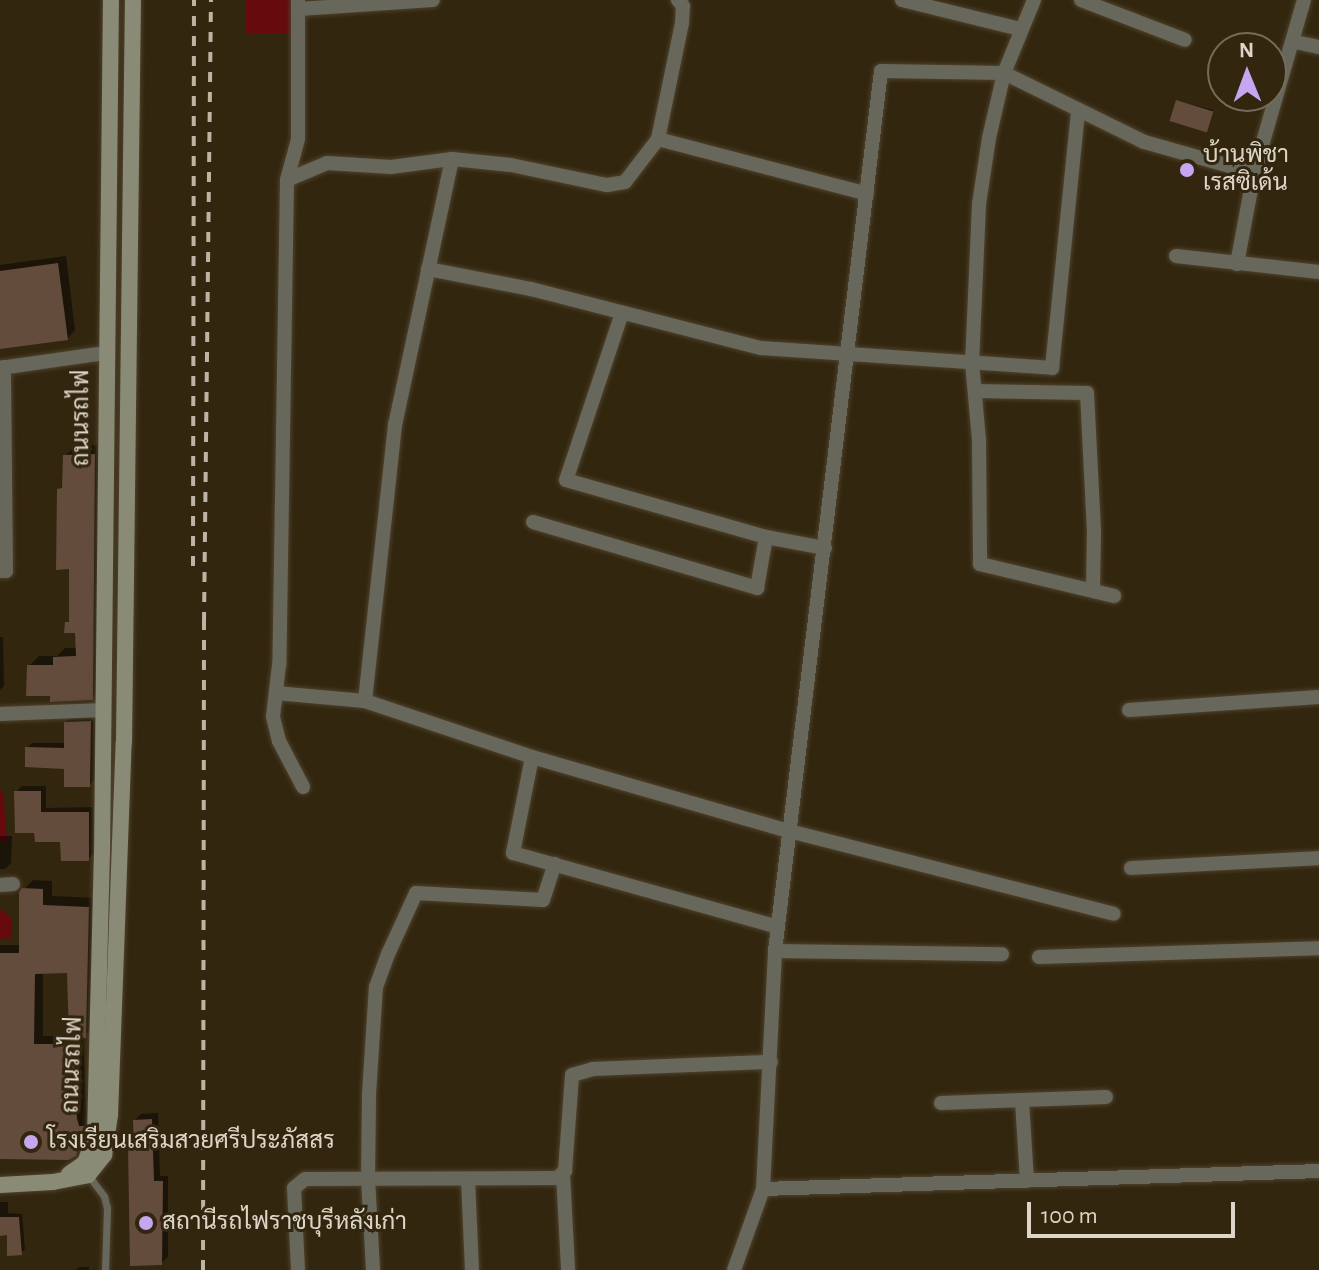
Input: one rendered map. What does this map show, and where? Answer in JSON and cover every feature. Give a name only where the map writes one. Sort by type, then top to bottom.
[{"type":"street","name":"ถนนรถไฟ","points":[[53,1182],[85,1163],[95,1136],[104,710],[111,0]]},
{"type":"street","name":"ถนนรถไฟ","points":[[88,1175],[104,1155],[110,1115],[117,979],[128,510],[133,0]]},
{"type":"street","points":[[303,787],[275,731],[287,180],[298,139],[298,5],[433,0]]},
{"type":"street","points":[[287,180],[327,163],[391,167],[452,159],[511,165],[607,185],[625,182],[658,139],[682,23],[683,6],[678,0]]},
{"type":"street","points":[[902,0],[1020,29]]},
{"type":"street","points":[[1034,0],[1004,73],[989,138],[979,204],[972,363],[980,564],[1114,596]]},
{"type":"street","points":[[1081,0],[1185,40]]},
{"type":"street","points":[[1237,264],[1254,173],[1295,42],[1304,0]]},
{"type":"street","points":[[1295,42],[1319,47]]},
{"type":"street","points":[[734,1270],[763,1189],[775,951],[881,71],[1004,73],[1078,113],[1144,142],[1254,173]]},
{"type":"street","points":[[428,269],[761,348],[1052,368],[1078,113]]},
{"type":"street","points":[[658,139],[867,194]]},
{"type":"street","points":[[365,701],[395,425],[452,159]]},
{"type":"street","points":[[1176,256],[1319,272]]},
{"type":"street","points":[[622,313],[566,480],[766,537],[825,548]]},
{"type":"street","points":[[0,571],[6,571],[2,367],[106,353]]},
{"type":"street","points":[[975,391],[1087,393],[1094,531],[1093,591]]},
{"type":"street","points":[[106,509],[128,510]]},
{"type":"street","points":[[533,522],[757,588],[766,537]]},
{"type":"street","points":[[276,693],[365,701],[532,757],[789,831],[1114,914]]},
{"type":"street","points":[[1129,710],[1319,697]]},
{"type":"street","points":[[0,714],[104,710]]},
{"type":"street","points":[[532,757],[513,853],[778,927]]},
{"type":"street","points":[[1131,868],[1319,858]]},
{"type":"street","points":[[373,1270],[368,1179],[376,987],[416,893],[543,900],[555,864]]},
{"type":"street","points":[[1039,957],[1319,948]]},
{"type":"street","points":[[775,951],[1002,954]]},
{"type":"street","points":[[568,1270],[563,1173],[572,1075],[593,1069],[771,1062]]},
{"type":"street","points":[[941,1103],[1106,1097]]},
{"type":"street","points":[[1022,1101],[1027,1181]]},
{"type":"street","points":[[763,1189],[1319,1171]]},
{"type":"street","points":[[298,1270],[294,1188],[305,1179],[557,1178],[563,1173]]},
{"type":"street","points":[[0,1185],[53,1182],[88,1175]]},
{"type":"street","points":[[468,1179],[472,1270]]},
{"type":"lane","points":[[88,1175],[104,1196],[107,1208],[105,1270]]},
{"type":"shaded area","points":[[246,0],[292,0],[292,33],[246,33]]},
{"type":"shaded area","points":[[0,791],[3,791],[7,841],[0,841]]},
{"type":"shaded area","points":[[0,909],[12,918],[12,938],[0,939]]},
{"type":"building","points":[[1176,100],[1213,112],[1207,132],[1170,121]]},
{"type":"building","points":[[58,263],[68,340],[0,349],[0,271]]},
{"type":"building","points":[[95,454],[93,700],[50,702],[50,696],[26,696],[27,665],[53,665],[53,657],[76,656],[75,633],[64,633],[65,622],[69,622],[69,569],[56,570],[57,489],[62,488],[63,455]]},
{"type":"building","points":[[91,721],[90,787],[64,787],[64,769],[25,767],[25,747],[64,748],[64,722]]},
{"type":"building","points":[[14,791],[41,791],[41,812],[89,812],[89,861],[61,861],[60,842],[35,842],[34,833],[15,833]]},
{"type":"building","points":[[22,888],[43,889],[43,905],[89,907],[86,1038],[69,1038],[67,973],[35,974],[34,1044],[74,1044],[77,1118],[79,1126],[84,1126],[84,1134],[76,1156],[69,1160],[0,1159],[0,953],[19,953],[19,892]]},
{"type":"building","name":"สถานีรถไฟราชบุรีหลังเก่า","points":[[152,1119],[154,1181],[163,1181],[162,1265],[130,1266],[128,1145],[134,1145],[133,1120]]},
{"type":"building","points":[[0,1217],[19,1217],[22,1255],[7,1256],[7,1235],[0,1236]]},
{"type":"railway","points":[[193,566],[194,0]]},
{"type":"railway","points":[[203,1270],[204,622],[211,0]]},
{"type":"place","name":"บ้านพิชา เรสซิเด้น","points":[[1187,170]]},
{"type":"place","name":"โรงเรียนเสริมสวยศรีประภัสสร","points":[[31,1142]]},
{"type":"place","name":"สถานีรถไฟราชบุรีหลังเก่า","points":[[146,1223]]}]
